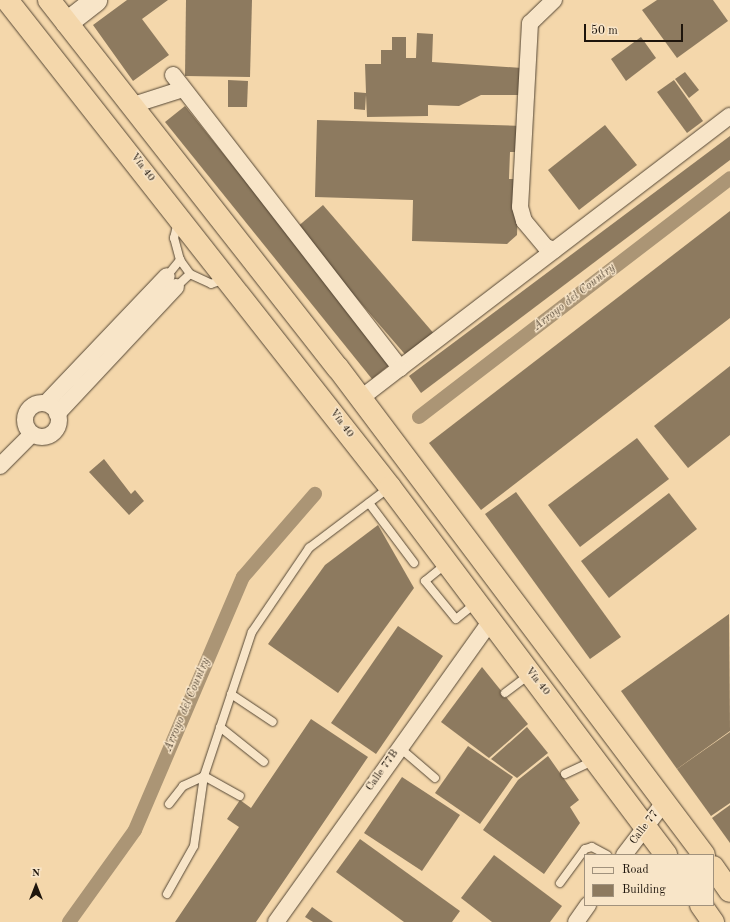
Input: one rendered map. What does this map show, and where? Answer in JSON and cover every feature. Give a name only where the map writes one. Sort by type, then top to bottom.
[{"type":"highway","name":"Vía 40","points":[[7,0],[180,215],[390,486],[530,675],[556,706],[596,759],[665,854]]},
{"type":"highway","points":[[54,2],[67,23],[140,102],[338,368],[366,394],[581,688],[666,800],[703,854]]},
{"type":"highway","points":[[107,123],[140,102]]},
{"type":"highway","points":[[312,387],[338,368]]},
{"type":"highway","points":[[556,706],[581,688]]},
{"type":"highway","points":[[714,868],[730,891]]},
{"type":"highway","points":[[702,906],[713,922]]},
{"type":"main road","points":[[67,23],[96,0]]},
{"type":"street","points":[[554,0],[530,24],[520,207],[528,226],[546,247],[555,250]]},
{"type":"street","points":[[173,75],[400,368]]},
{"type":"street","points":[[140,102],[183,89]]},
{"type":"street","points":[[366,394],[730,116]]},
{"type":"street","points":[[52,409],[171,282]]},
{"type":"street","points":[[32,434],[25,420],[28,410],[36,404],[52,409]]},
{"type":"street","points":[[32,434],[42,436],[52,433],[58,424],[52,409]]},
{"type":"street","points":[[0,466],[32,434]]},
{"type":"street","name":"Calle 77B","points":[[276,922],[491,621]]},
{"type":"street","name":"Calle 77","points":[[625,854],[666,800]]},
{"type":"street","points":[[576,922],[587,906]]},
{"type":"lane","points":[[180,215],[174,238],[180,260],[190,274],[211,284],[228,278]]},
{"type":"lane","points":[[171,282],[180,260]]},
{"type":"lane","points":[[171,282],[190,274]]},
{"type":"lane","points":[[167,894],[196,839],[204,776],[252,632],[309,548],[370,503],[390,486]]},
{"type":"lane","points":[[370,503],[414,563]]},
{"type":"lane","points":[[505,693],[530,675]]},
{"type":"lane","points":[[231,694],[273,722]]},
{"type":"lane","points":[[220,727],[264,762]]},
{"type":"lane","points":[[400,748],[435,778]]},
{"type":"lane","points":[[565,774],[596,759]]},
{"type":"lane","points":[[204,776],[240,796]]},
{"type":"lane","points":[[169,804],[183,786],[204,776]]},
{"type":"lane","points":[[560,883],[584,848],[592,846],[605,854]]},
{"type":"building","points":[[127,0],[168,0],[142,19],[169,55],[133,81],[93,25]]},
{"type":"building","points":[[186,0],[252,0],[250,77],[185,76]]},
{"type":"building","points":[[657,0],[713,0],[728,21],[677,58],[642,10]]},
{"type":"building","points":[[417,33],[433,34],[432,62],[522,68],[521,95],[481,95],[459,106],[428,105],[428,116],[367,117],[366,95],[365,110],[354,109],[354,92],[366,93],[365,64],[381,64],[381,50],[392,50],[392,37],[406,37],[406,58],[416,58]]},
{"type":"building","points":[[641,37],[656,58],[626,81],[611,59]]},
{"type":"building","points":[[685,72],[699,90],[689,98],[675,79]]},
{"type":"building","points":[[228,80],[248,81],[247,107],[228,107]]},
{"type":"building","points":[[674,80],[703,121],[687,133],[657,92]]},
{"type":"building","points":[[185,106],[392,363],[372,379],[165,122]]},
{"type":"building","points":[[317,120],[523,126],[522,152],[510,152],[509,179],[519,179],[517,235],[507,244],[412,241],[413,200],[315,197]]},
{"type":"building","points":[[605,125],[637,165],[579,210],[548,170]]},
{"type":"building","points":[[730,136],[730,160],[421,393],[409,376]]},
{"type":"building","points":[[323,205],[436,336],[409,359],[296,228]]},
{"type":"building","points":[[730,211],[730,318],[481,510],[429,443]]},
{"type":"building","points":[[730,366],[730,435],[688,468],[654,426]]},
{"type":"building","points":[[637,438],[669,479],[580,547],[548,505]]},
{"type":"building","points":[[104,459],[131,494],[135,490],[144,501],[129,515],[89,472]]},
{"type":"building","points":[[516,492],[621,637],[590,659],[485,514]]},
{"type":"building","points":[[669,493],[697,529],[609,598],[581,561]]},
{"type":"building","points":[[378,525],[414,588],[338,693],[268,644],[325,565]]},
{"type":"building","points":[[729,614],[730,731],[677,769],[621,691]]},
{"type":"building","points":[[398,626],[443,656],[376,754],[331,723]]},
{"type":"building","points":[[482,667],[528,724],[489,758],[441,722]]},
{"type":"building","points":[[311,719],[368,757],[256,922],[175,922],[239,827],[227,819],[240,800],[251,808]]},
{"type":"building","points":[[527,727],[548,753],[517,778],[491,759]]},
{"type":"building","points":[[730,732],[730,803],[711,816],[677,769]]},
{"type":"building","points":[[468,746],[513,777],[480,824],[435,793]]},
{"type":"building","points":[[548,756],[579,800],[570,807],[580,823],[544,874],[483,830],[518,780]]},
{"type":"building","points":[[402,777],[460,815],[422,871],[364,833]]},
{"type":"building","points":[[730,805],[730,843],[712,818]]},
{"type":"building","points":[[360,839],[460,911],[452,922],[404,922],[336,872]]},
{"type":"building","points":[[494,855],[562,906],[550,922],[492,922],[461,898]]},
{"type":"building","points":[[312,907],[333,922],[313,922],[305,917]]},
{"type":"waterway","name":"Arroyo del Country","points":[[419,417],[730,178]]},
{"type":"waterway","name":"Arroyo del Country","points":[[69,922],[135,830],[243,577],[315,494]]}]
